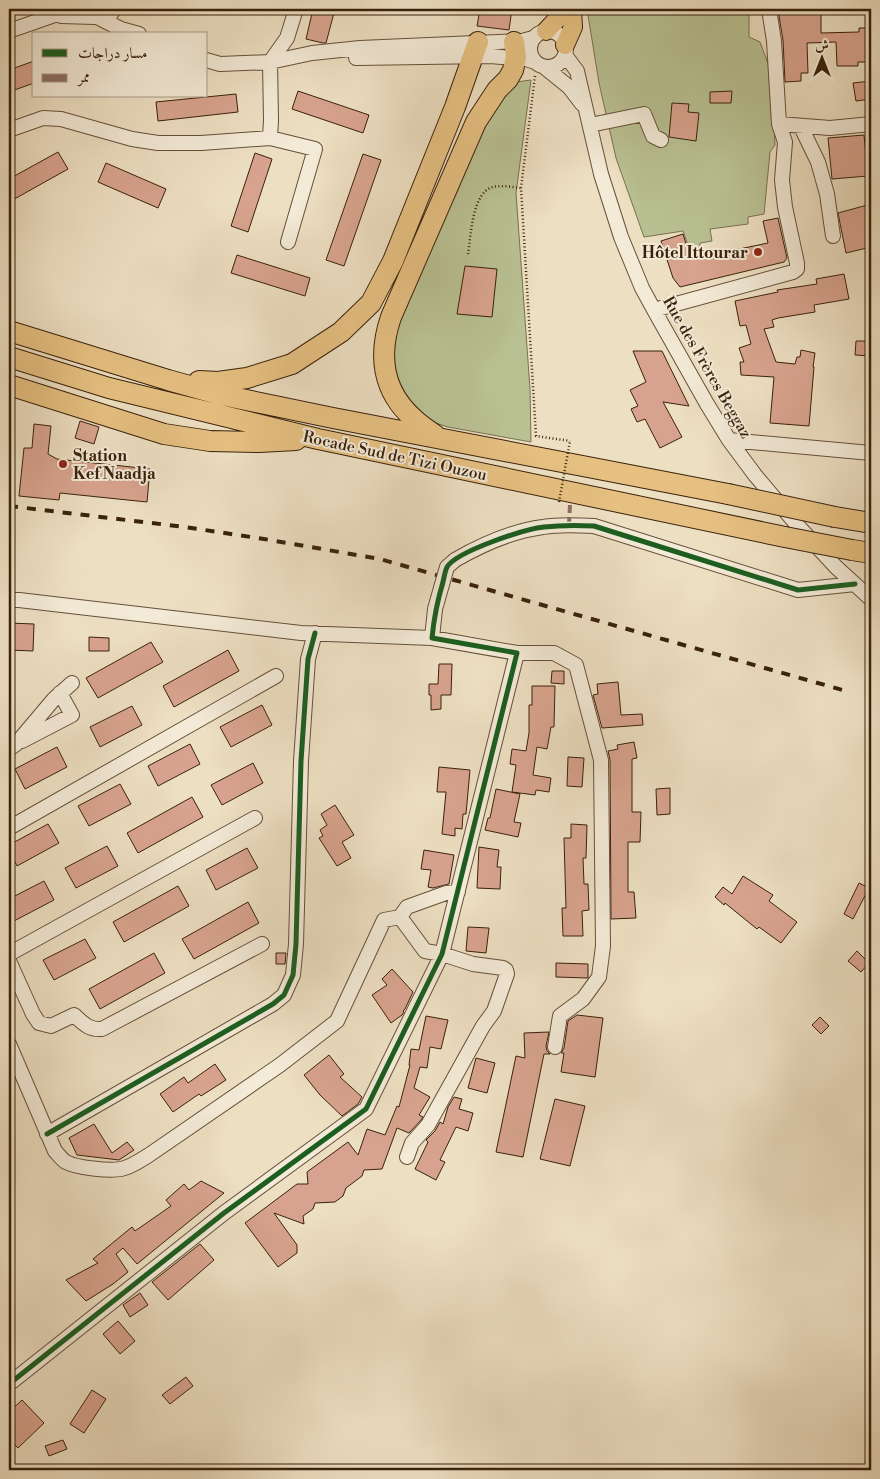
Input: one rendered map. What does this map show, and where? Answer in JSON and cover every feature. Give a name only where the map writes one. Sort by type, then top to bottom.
[{"type":"highway","points":[[168,380],[218,382],[246,378],[292,364],[341,332],[371,303],[393,261],[455,107],[476,49]]},
{"type":"highway","points":[[439,438],[414,419],[393,393],[385,375],[385,334],[390,316],[476,122],[497,90],[511,75],[515,64],[532,51]]},
{"type":"highway","name":"Rocade Sud de Tizi Ouzou","points":[[9,331],[222,395],[871,523]]},
{"type":"highway","name":"Rocade Sud de Tizi Ouzou","points":[[9,357],[109,388],[318,439],[785,537],[862,551]]},
{"type":"highway","points":[[9,385],[164,434],[210,441],[258,442],[318,439]]},
{"type":"main road","points":[[532,51],[564,9]]},
{"type":"main road","points":[[565,50],[573,27],[572,9]]},
{"type":"street","points":[[9,31],[72,9]]},
{"type":"street","points":[[50,16],[96,15],[108,17],[114,9],[136,32]]},
{"type":"street","points":[[270,138],[272,120],[270,62],[286,38],[296,9]]},
{"type":"street","points":[[654,310],[793,272],[797,269],[794,246],[784,208],[782,180],[785,142],[779,124],[770,9]]},
{"type":"street","points":[[96,15],[121,29],[133,32]]},
{"type":"street","name":"Rue des Frères Beggaz","points":[[532,51],[556,32],[564,40],[565,50],[577,70],[602,174],[621,237],[642,288],[729,440],[755,475],[798,526],[836,567],[871,599]]},
{"type":"street","points":[[208,61],[220,64],[270,62],[360,48],[476,49],[532,51],[548,66],[558,63],[565,50]]},
{"type":"street","points":[[532,51],[569,87],[587,111]]},
{"type":"street","points":[[590,125],[644,114],[653,136],[661,140]]},
{"type":"street","points":[[9,130],[43,118],[61,119],[132,139],[201,143],[270,138],[315,149],[288,242]]},
{"type":"street","points":[[779,124],[830,128],[871,124]]},
{"type":"street","points":[[801,127],[818,162],[833,236]]},
{"type":"street","points":[[729,440],[871,453]]},
{"type":"street","points":[[432,638],[435,609],[447,567],[469,552],[494,541],[542,527],[594,526],[798,590],[854,584]]},
{"type":"street","points":[[14,600],[315,634],[432,638],[517,653],[554,652],[576,665],[601,760],[604,946],[599,977],[583,999],[560,1016],[555,1047]]},
{"type":"street","points":[[47,1134],[273,1004],[284,995],[293,974],[296,944],[301,760],[308,659],[315,634]]},
{"type":"street","points":[[9,1384],[224,1213],[366,1109],[442,954],[517,653]]},
{"type":"street","points":[[9,828],[276,676]]},
{"type":"street","points":[[13,746],[54,699],[72,683]]},
{"type":"street","points":[[13,746],[72,715],[60,693]]},
{"type":"street","points":[[9,954],[255,818]]},
{"type":"street","points":[[9,1044],[55,1151],[66,1162],[86,1168],[122,1169],[136,1164],[280,1065],[337,1021],[384,920],[400,917],[407,907],[446,893],[458,892]]},
{"type":"street","points":[[400,917],[425,951],[442,954],[473,964],[503,968],[507,974],[494,1011],[483,1026],[428,1126],[412,1144],[407,1157]]},
{"type":"street","points":[[9,961],[39,1023],[51,1026],[74,1015],[82,1023],[93,1029],[102,1029],[262,944]]},
{"type":"path","points":[[532,51],[533,81],[521,188],[536,436],[570,441],[559,502]]},
{"type":"path","points":[[468,254],[476,205],[484,192],[493,187],[521,188]]},
{"type":"green space","points":[[587,9],[749,9],[749,37],[760,42],[772,74],[775,145],[770,152],[764,214],[748,217],[748,224],[710,229],[712,241],[700,243],[700,249],[690,251],[683,231],[644,237],[616,158],[599,83]]},
{"type":"green space","points":[[531,80],[516,193],[530,389],[531,442],[448,427],[429,421],[409,404],[391,370],[400,312],[492,108],[516,82]]},
{"type":"building","points":[[313,9],[335,9],[326,43],[306,39]]},
{"type":"building","points":[[480,9],[512,9],[509,30],[477,26]]},
{"type":"building","points":[[778,10],[821,10],[821,33],[859,32],[859,28],[871,28],[871,62],[858,62],[858,66],[837,66],[836,42],[807,43],[808,73],[801,73],[801,81],[785,82],[783,40]]},
{"type":"building","points":[[32,62],[32,84],[9,92],[9,70]]},
{"type":"building","points":[[871,81],[871,99],[856,101],[853,83]]},
{"type":"building","points":[[298,91],[369,115],[363,133],[292,109]]},
{"type":"building","points":[[732,91],[731,103],[710,103],[710,92]]},
{"type":"building","points":[[236,94],[238,112],[158,121],[156,102]]},
{"type":"building","points":[[672,103],[689,104],[688,112],[699,113],[696,141],[669,137]]},
{"type":"building","points":[[864,135],[868,176],[832,179],[828,138]]},
{"type":"building","points":[[58,152],[68,169],[9,202],[9,179]]},
{"type":"building","points":[[255,153],[272,159],[248,232],[231,226]]},
{"type":"building","points":[[363,154],[381,160],[344,266],[326,260]]},
{"type":"building","points":[[106,163],[166,189],[158,208],[98,182]]},
{"type":"building","points":[[871,204],[871,247],[846,253],[838,213]]},
{"type":"building","name":"Hôtel Ittourar","points":[[778,218],[787,258],[784,262],[680,287],[673,278],[661,241],[683,234],[689,253],[697,251],[701,257],[768,243],[763,221]]},
{"type":"building","points":[[237,255],[310,278],[305,296],[231,273]]},
{"type":"building","points":[[465,266],[497,269],[492,317],[457,314]]},
{"type":"building","points":[[844,274],[849,299],[814,305],[815,312],[772,320],[774,327],[764,329],[776,362],[795,364],[797,357],[800,357],[801,350],[815,353],[809,426],[770,423],[774,377],[741,375],[740,362],[744,362],[739,348],[751,344],[746,325],[740,326],[735,301],[778,292],[777,290],[817,284],[816,279]]},
{"type":"building","points":[[856,341],[871,341],[871,356],[855,355]]},
{"type":"building","points":[[633,351],[662,351],[689,406],[663,402],[682,437],[660,448],[645,419],[637,422],[631,409],[638,406],[630,390],[646,382]]},
{"type":"building","points":[[80,421],[99,427],[94,444],[75,438]]},
{"type":"building","name":"Station Kef Naadja","points":[[34,424],[51,426],[48,454],[57,459],[150,469],[147,502],[60,493],[59,500],[19,496],[24,448],[32,448]]},
{"type":"building","points":[[9,623],[34,624],[33,651],[9,650]]},
{"type":"building","points":[[89,637],[109,638],[109,651],[89,651]]},
{"type":"building","points":[[151,642],[163,662],[98,698],[86,678]]},
{"type":"building","points":[[228,650],[239,671],[174,707],[163,686]]},
{"type":"building","points":[[439,664],[452,664],[451,695],[441,695],[441,709],[431,710],[429,684],[438,684]]},
{"type":"building","points":[[552,671],[564,671],[564,684],[551,683]]},
{"type":"building","points":[[618,682],[621,715],[642,714],[643,725],[602,728],[593,695],[598,694],[597,684]]},
{"type":"building","points":[[532,686],[555,686],[554,727],[551,727],[547,749],[537,747],[533,775],[551,778],[549,792],[536,790],[535,795],[512,792],[516,765],[510,764],[512,749],[526,751],[529,733],[529,705],[532,705]]},
{"type":"building","points":[[262,705],[272,725],[231,747],[220,727]]},
{"type":"building","points":[[132,706],[142,725],[100,747],[90,727]]},
{"type":"building","points":[[634,742],[637,758],[632,759],[632,812],[641,812],[640,842],[628,842],[628,892],[634,892],[636,918],[611,919],[610,760],[608,751],[618,749],[617,745]]},
{"type":"building","points":[[190,744],[200,764],[158,786],[148,766]]},
{"type":"building","points":[[57,747],[67,767],[25,789],[15,769]]},
{"type":"building","points":[[568,757],[584,758],[582,787],[567,786]]},
{"type":"building","points":[[253,763],[263,783],[222,805],[211,785]]},
{"type":"building","points":[[439,767],[470,770],[466,814],[463,814],[462,829],[455,828],[455,836],[442,834],[446,792],[437,792]]},
{"type":"building","points":[[120,784],[131,804],[89,826],[78,806]]},
{"type":"building","points":[[670,788],[670,814],[657,815],[656,789]]},
{"type":"building","points":[[496,789],[520,794],[514,822],[521,823],[518,837],[485,830],[488,818],[490,818]]},
{"type":"building","points":[[192,797],[203,817],[138,853],[127,833]]},
{"type":"building","points":[[335,805],[354,835],[342,842],[351,858],[337,866],[319,838],[323,836],[320,830],[327,825],[321,814]]},
{"type":"building","points":[[48,824],[59,843],[17,866],[9,850],[9,845]]},
{"type":"building","points":[[571,824],[587,825],[586,858],[583,858],[584,884],[588,884],[589,910],[582,911],[583,936],[563,936],[562,908],[566,908],[564,838],[571,838]]},
{"type":"building","points":[[107,846],[118,866],[76,888],[65,868]]},
{"type":"building","points":[[479,847],[499,850],[497,867],[501,867],[500,889],[477,888]]},
{"type":"building","points":[[247,848],[258,868],[216,890],[206,870]]},
{"type":"building","points":[[424,850],[454,855],[449,884],[433,888],[428,887],[431,870],[421,869]]},
{"type":"building","points":[[743,876],[773,895],[769,901],[797,922],[781,943],[759,927],[757,929],[715,897],[723,887],[732,894]]},
{"type":"building","points":[[44,881],[54,900],[12,922],[9,916],[9,899]]},
{"type":"building","points":[[859,883],[869,888],[853,919],[844,914]]},
{"type":"building","points":[[178,886],[189,906],[124,942],[113,922]]},
{"type":"building","points":[[248,902],[259,923],[194,959],[182,939]]},
{"type":"building","points":[[468,927],[489,928],[486,953],[466,951]]},
{"type":"building","points":[[85,939],[96,958],[54,980],[43,960]]},
{"type":"building","points":[[857,951],[869,963],[861,972],[848,961]]},
{"type":"building","points":[[154,953],[165,973],[100,1009],[89,989]]},
{"type":"building","points":[[276,953],[286,953],[285,964],[276,964]]},
{"type":"building","points":[[556,963],[588,964],[588,978],[556,977]]},
{"type":"building","points":[[392,969],[413,992],[402,1015],[391,1023],[372,995],[387,985],[382,979]]},
{"type":"building","points":[[577,1015],[603,1018],[595,1077],[561,1072],[564,1053],[561,1053],[564,1048],[568,1021]]},
{"type":"building","points":[[426,1016],[448,1020],[441,1049],[430,1047],[427,1068],[420,1067],[414,1088],[430,1097],[419,1115],[423,1117],[409,1133],[397,1128],[382,1169],[364,1170],[362,1176],[346,1188],[343,1196],[335,1202],[315,1203],[313,1209],[303,1216],[304,1224],[274,1213],[297,1245],[297,1253],[278,1267],[245,1223],[297,1184],[308,1184],[307,1172],[348,1142],[358,1155],[367,1129],[385,1135],[397,1106],[399,1107],[410,1065],[411,1049],[419,1050]]},
{"type":"building","points":[[820,1017],[829,1026],[821,1034],[812,1025]]},
{"type":"building","points":[[549,1032],[546,1046],[550,1054],[544,1054],[523,1157],[496,1152],[516,1056],[525,1058],[524,1033]]},
{"type":"building","points":[[329,1055],[344,1074],[340,1077],[362,1097],[358,1104],[342,1116],[320,1095],[304,1075]]},
{"type":"building","points":[[476,1058],[495,1063],[487,1093],[468,1088]]},
{"type":"building","points":[[215,1064],[226,1080],[201,1096],[199,1094],[173,1112],[160,1094],[184,1077],[188,1083]]},
{"type":"building","points":[[454,1097],[462,1099],[459,1109],[473,1113],[468,1131],[456,1127],[440,1160],[445,1162],[436,1180],[415,1169],[428,1142],[426,1140],[435,1131],[440,1122],[443,1124],[448,1107]]},
{"type":"building","points":[[555,1099],[585,1106],[570,1166],[540,1159]]},
{"type":"building","points":[[94,1124],[112,1153],[127,1142],[134,1150],[119,1160],[77,1155],[69,1138]]},
{"type":"building","points":[[201,1181],[224,1193],[137,1264],[123,1248],[116,1254],[128,1272],[113,1284],[86,1301],[66,1280],[98,1263],[93,1259],[132,1227],[135,1231],[171,1206],[166,1200],[184,1184],[189,1190]]},
{"type":"building","points":[[200,1244],[214,1260],[168,1300],[152,1282]]},
{"type":"building","points":[[140,1293],[148,1305],[130,1317],[123,1305]]},
{"type":"building","points":[[118,1321],[135,1341],[120,1354],[103,1334]]},
{"type":"building","points":[[186,1377],[193,1386],[170,1404],[162,1395]]},
{"type":"building","points":[[92,1390],[106,1399],[84,1433],[70,1424]]},
{"type":"building","points":[[22,1400],[44,1423],[18,1448],[9,1439],[9,1412]]},
{"type":"building","points":[[63,1440],[67,1449],[49,1456],[45,1446]]},
{"type":"railway","points":[[9,506],[185,527],[380,559],[846,691]]},
{"type":"marked path","points":[[569,525],[570,504]]},
{"type":"cycle path","points":[[9,1384],[224,1213],[366,1109],[442,954],[517,653],[432,638],[445,572],[453,561],[492,542],[535,529],[563,526],[594,526],[798,590],[855,584]]},
{"type":"cycle path","points":[[47,1134],[273,1004],[284,995],[293,975],[296,944],[301,761],[308,659],[315,633]]},
{"type":"place","name":"Hôtel Ittourar","points":[[758,252]]},
{"type":"place","name":"Station Kef Naadja","points":[[63,464]]}]
